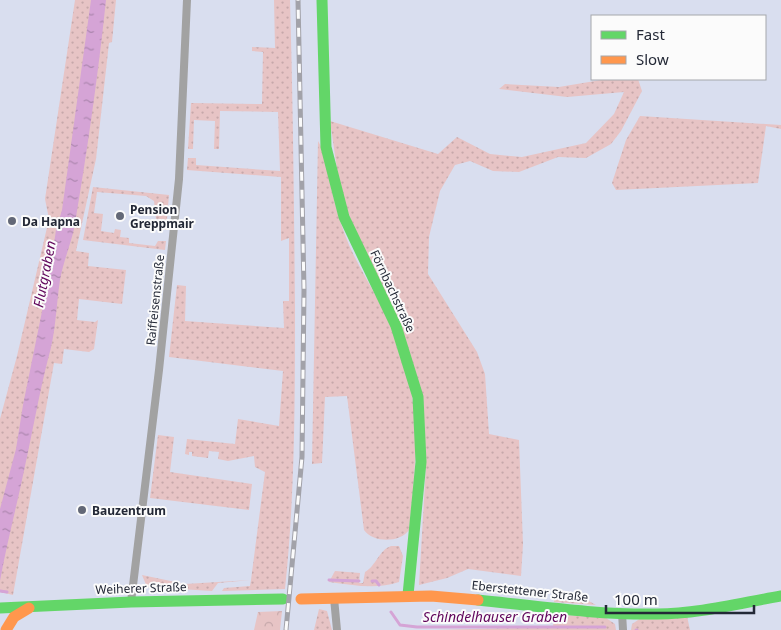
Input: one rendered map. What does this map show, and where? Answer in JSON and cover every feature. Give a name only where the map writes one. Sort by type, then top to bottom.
[{"type":"main road","name":"Förnbachstraße","points":[[322,0],[326,147],[344,217],[398,331],[418,397],[421,462],[408,595]]},
{"type":"main road","name":"Eberstettener Straße","points":[[334,598],[408,595],[622,613],[675,613],[781,596]]},
{"type":"main road","points":[[301,599],[334,598]]},
{"type":"main road","name":"Weiherer Straße","points":[[4,607],[283,599]]},
{"type":"main road","points":[[6,630],[14,617],[33,606]]},
{"type":"street","name":"Raiffeisenstraße","points":[[130,602],[159,370],[178,186],[187,0]]},
{"type":"street","points":[[334,598],[337,630]]},
{"type":"street","points":[[622,613],[623,630]]},
{"type":"green space","points":[[75,0],[116,0],[112,42],[109,43],[96,159],[76,251],[89,253],[88,266],[126,270],[122,304],[79,299],[77,320],[95,322],[98,320],[94,349],[89,352],[64,349],[62,364],[54,363],[13,595],[0,592],[0,419],[17,356],[49,219],[45,199]]},
{"type":"green space","points":[[274,0],[290,0],[295,306],[293,483],[285,589],[222,591],[224,588],[250,586],[265,472],[255,467],[254,456],[228,461],[218,459],[219,452],[209,451],[208,458],[192,456],[192,452],[189,452],[189,455],[185,454],[187,439],[235,444],[238,419],[279,426],[283,371],[169,357],[177,285],[186,286],[185,321],[284,328],[283,301],[289,301],[289,238],[281,241],[281,177],[187,170],[188,158],[196,158],[196,165],[280,171],[278,112],[220,111],[219,149],[214,149],[215,121],[194,120],[193,149],[188,149],[191,103],[262,104],[263,52],[252,51],[252,47],[275,48]]},
{"type":"green space","points":[[601,80],[638,80],[642,91],[621,131],[611,144],[586,158],[558,157],[519,172],[493,171],[470,161],[455,165],[440,191],[429,237],[428,274],[477,352],[485,374],[489,434],[519,440],[523,544],[521,576],[468,569],[447,578],[419,585],[426,466],[423,397],[347,210],[338,176],[330,121],[438,154],[457,137],[490,154],[522,157],[586,143],[614,114],[624,92],[567,97],[499,89],[505,84],[559,87]]},
{"type":"green space","points":[[640,116],[781,125],[781,129],[766,126],[758,183],[616,190],[612,183],[626,140]]},
{"type":"green space","points":[[318,141],[323,150],[344,234],[396,336],[408,373],[415,418],[414,483],[409,530],[405,534],[393,539],[380,539],[368,534],[364,530],[347,396],[325,397],[322,463],[312,464]]},
{"type":"green space","points":[[93,187],[169,195],[166,230],[162,229],[163,220],[156,219],[154,201],[146,196],[97,192],[94,213],[103,214],[101,231],[114,233],[115,229],[121,230],[120,237],[129,238],[129,243],[155,246],[158,241],[166,241],[165,250],[83,240]]},
{"type":"green space","points":[[158,435],[174,437],[170,472],[252,484],[249,510],[150,498]]},
{"type":"green space","points":[[391,546],[399,546],[403,556],[399,582],[373,586],[329,582],[335,571],[360,573],[359,583],[363,583],[365,572],[383,551]]},
{"type":"green space","points":[[142,575],[185,584],[251,580],[218,583],[212,591],[147,587]]},
{"type":"green space","points":[[556,589],[576,594],[596,605],[554,602]]},
{"type":"green space","points":[[319,609],[327,611],[332,630],[314,630]]},
{"type":"green space","points":[[282,611],[280,630],[254,630],[258,612]]},
{"type":"green space","points":[[554,614],[606,618],[615,624],[616,630],[435,630],[553,627]]},
{"type":"green space","points":[[687,616],[690,630],[631,630],[632,624],[641,618]]},
{"type":"water","points":[[91,0],[106,0],[83,172],[74,229],[60,280],[53,339],[0,581],[0,509],[16,449],[49,277],[56,230],[62,210]]},
{"type":"waterway","name":"Schindelhauser Graben","points":[[329,580],[359,581]]},
{"type":"waterway","name":"Schindelhauser Graben","points":[[372,581],[376,581],[379,585]]},
{"type":"waterway","name":"Schindelhauser Graben","points":[[0,591],[7,592]]},
{"type":"waterway","name":"Schindelhauser Graben","points":[[391,612],[400,625],[417,627],[605,627]]},
{"type":"railway","points":[[286,630],[302,457],[304,290],[298,0]]},
{"type":"traffic: fast","points":[[322,0],[326,147],[344,217],[396,326],[418,397],[421,462],[408,595]]},
{"type":"traffic: fast","points":[[478,600],[590,612],[672,614],[781,596]]},
{"type":"traffic: fast","points":[[0,608],[131,602],[283,599]]},
{"type":"traffic: slow","points":[[301,599],[431,596],[478,600]]},
{"type":"traffic: slow","points":[[6,630],[14,617],[29,608]]},
{"type":"place","name":"Pension Greppmair","points":[[120,216]]},
{"type":"place","name":"Da Hapna","points":[[12,221]]},
{"type":"place","name":"Bauzentrum","points":[[82,510]]},
{"type":"water label","name":"Flutgraben","points":[[44,274]]}]
